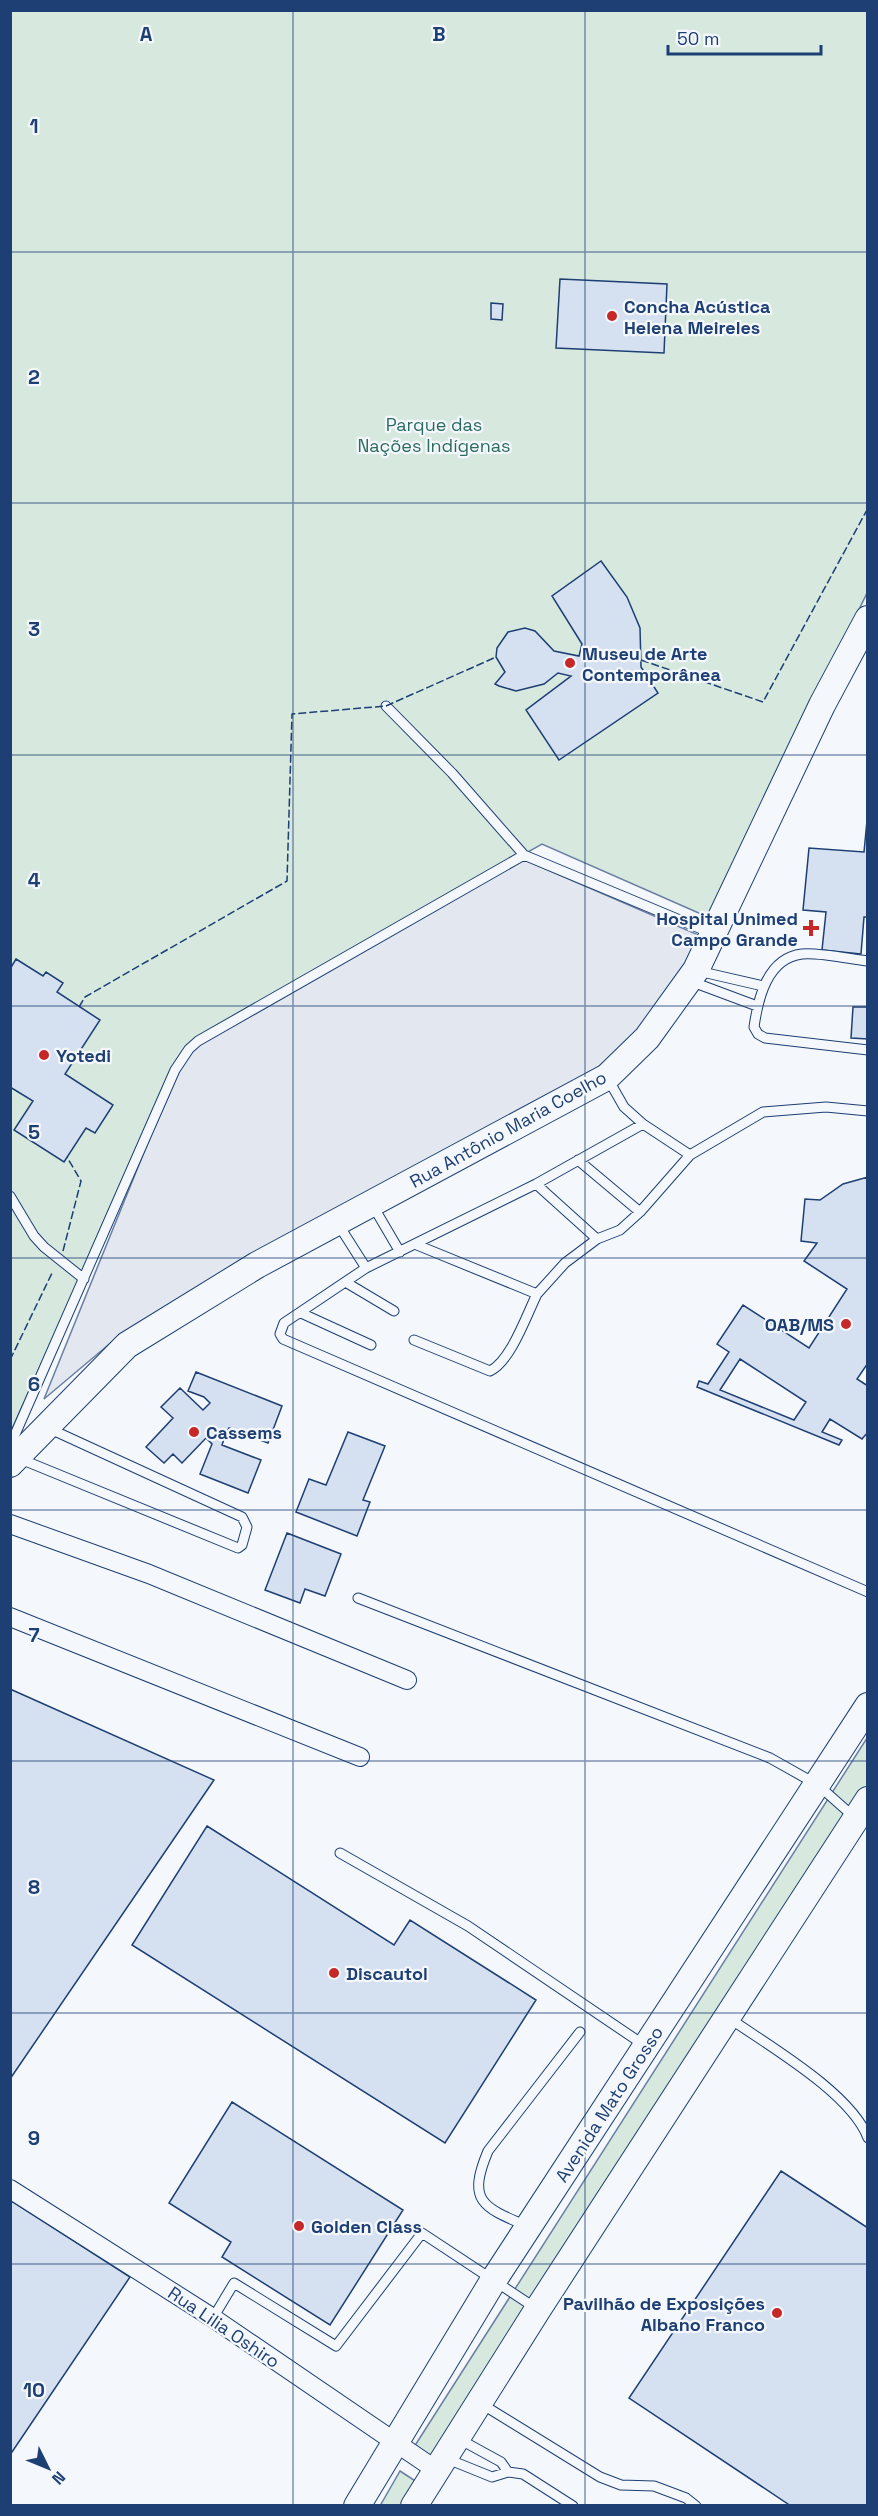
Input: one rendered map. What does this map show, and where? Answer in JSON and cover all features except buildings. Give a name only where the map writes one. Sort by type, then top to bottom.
[{"type":"main road","name":"Rua Antônio Maria Coelho","points":[[12,1456],[46,1427],[127,1345],[257,1264],[607,1077],[647,1038],[693,975],[822,705],[867,619]]},
{"type":"main road","name":"Avenida Mato Grosso","points":[[357,2505],[493,2281],[818,1785],[867,1706]]},
{"type":"main road","points":[[414,2505],[538,2309],[862,1809]]},
{"type":"street","points":[[10,1524],[149,1574],[407,1680]]},
{"type":"street","points":[[10,1617],[360,1757]]},
{"type":"street","name":"Rua Lilia Oshiro","points":[[10,2188],[213,2319],[394,2442],[445,2455]]},
{"type":"lane","points":[[386,706],[452,772],[524,855],[714,934]]},
{"type":"lane","points":[[46,1427],[242,1516],[247,1527],[242,1545],[238,1548],[12,1456],[84,1279],[175,1070],[189,1049],[198,1041],[524,855]]},
{"type":"lane","points":[[867,962],[802,954],[782,960],[763,986],[754,1027],[758,1034],[765,1038],[867,1050]]},
{"type":"lane","points":[[693,975],[763,986]]},
{"type":"lane","points":[[693,975],[757,1006]]},
{"type":"lane","points":[[607,1077],[624,1107],[643,1124],[690,1155]]},
{"type":"lane","points":[[414,1340],[490,1371],[498,1367],[509,1351],[537,1293],[565,1263],[597,1239],[620,1230],[640,1212],[690,1155],[763,1112],[826,1107],[867,1111]]},
{"type":"lane","points":[[643,1124],[536,1184],[417,1245],[366,1268],[347,1283],[284,1323],[280,1330],[283,1339],[867,1592]]},
{"type":"lane","points":[[578,1160],[640,1212]]},
{"type":"lane","points":[[536,1184],[597,1239]]},
{"type":"lane","points":[[10,1196],[34,1236],[44,1247],[84,1279]]},
{"type":"lane","points":[[372,1204],[400,1252]]},
{"type":"lane","points":[[337,1222],[366,1268]]},
{"type":"lane","points":[[417,1245],[537,1293]]},
{"type":"lane","points":[[347,1283],[394,1311]]},
{"type":"lane","points":[[301,1313],[371,1345]]},
{"type":"lane","points":[[357,1598],[770,1758],[862,1809]]},
{"type":"lane","points":[[340,1853],[468,1926],[646,2047]]},
{"type":"lane","points":[[728,2016],[840,2097],[856,2116],[867,2138]]},
{"type":"lane","points":[[529,2226],[497,2213],[484,2203],[477,2189],[479,2174],[488,2151],[580,2032]]},
{"type":"lane","points":[[213,2319],[234,2283],[336,2346],[422,2233],[538,2309]]},
{"type":"lane","points":[[478,2403],[600,2477],[621,2485],[654,2486],[686,2498],[696,2505]]},
{"type":"lane","points":[[445,2455],[492,2477],[508,2472],[523,2474],[573,2505]]},
{"type":"lane","points":[[445,2455],[501,2462],[508,2472]]},
{"type":"green space","name":"Parque das Nações Indígenas","points":[[11,11],[867,11],[867,593],[711,912],[706,915],[701,914],[542,844],[197,1039],[165,1089],[11,1431]]},
{"type":"green space","points":[[867,1738],[867,1791],[436,2461],[414,2447]]},
{"type":"green space","points":[[400,2471],[423,2486],[411,2505],[380,2506]]},
{"type":"shaded area","points":[[520,858],[703,937],[679,980],[638,1033],[598,1067],[120,1335],[44,1399],[177,1071],[191,1050]]},
{"type":"fence","points":[[641,660],[763,702],[868,508]]},
{"type":"fence","points":[[79,1007],[85,997],[287,881],[292,714],[386,706],[496,657]]},
{"type":"fence","points":[[63,1251],[81,1181],[67,1157]]},
{"type":"fence","points":[[10,1360],[53,1271]]},
{"type":"place","name":"Concha Acústica Helena Meireles","points":[[612,316]]},
{"type":"place","name":"Museu de Arte Contemporânea","points":[[570,663]]},
{"type":"place","name":"Hospital Unimed Campo Grande","points":[[811,928]]},
{"type":"place","name":"Yotedi","points":[[44,1055]]},
{"type":"place","name":"OAB/MS","points":[[846,1324]]},
{"type":"place","name":"Cassems","points":[[194,1432]]},
{"type":"place","name":"Discautol","points":[[334,1973]]},
{"type":"place","name":"Golden Class","points":[[299,2226]]},
{"type":"place","name":"Pavilhão de Exposições Albano Franco","points":[[777,2313]]}]
